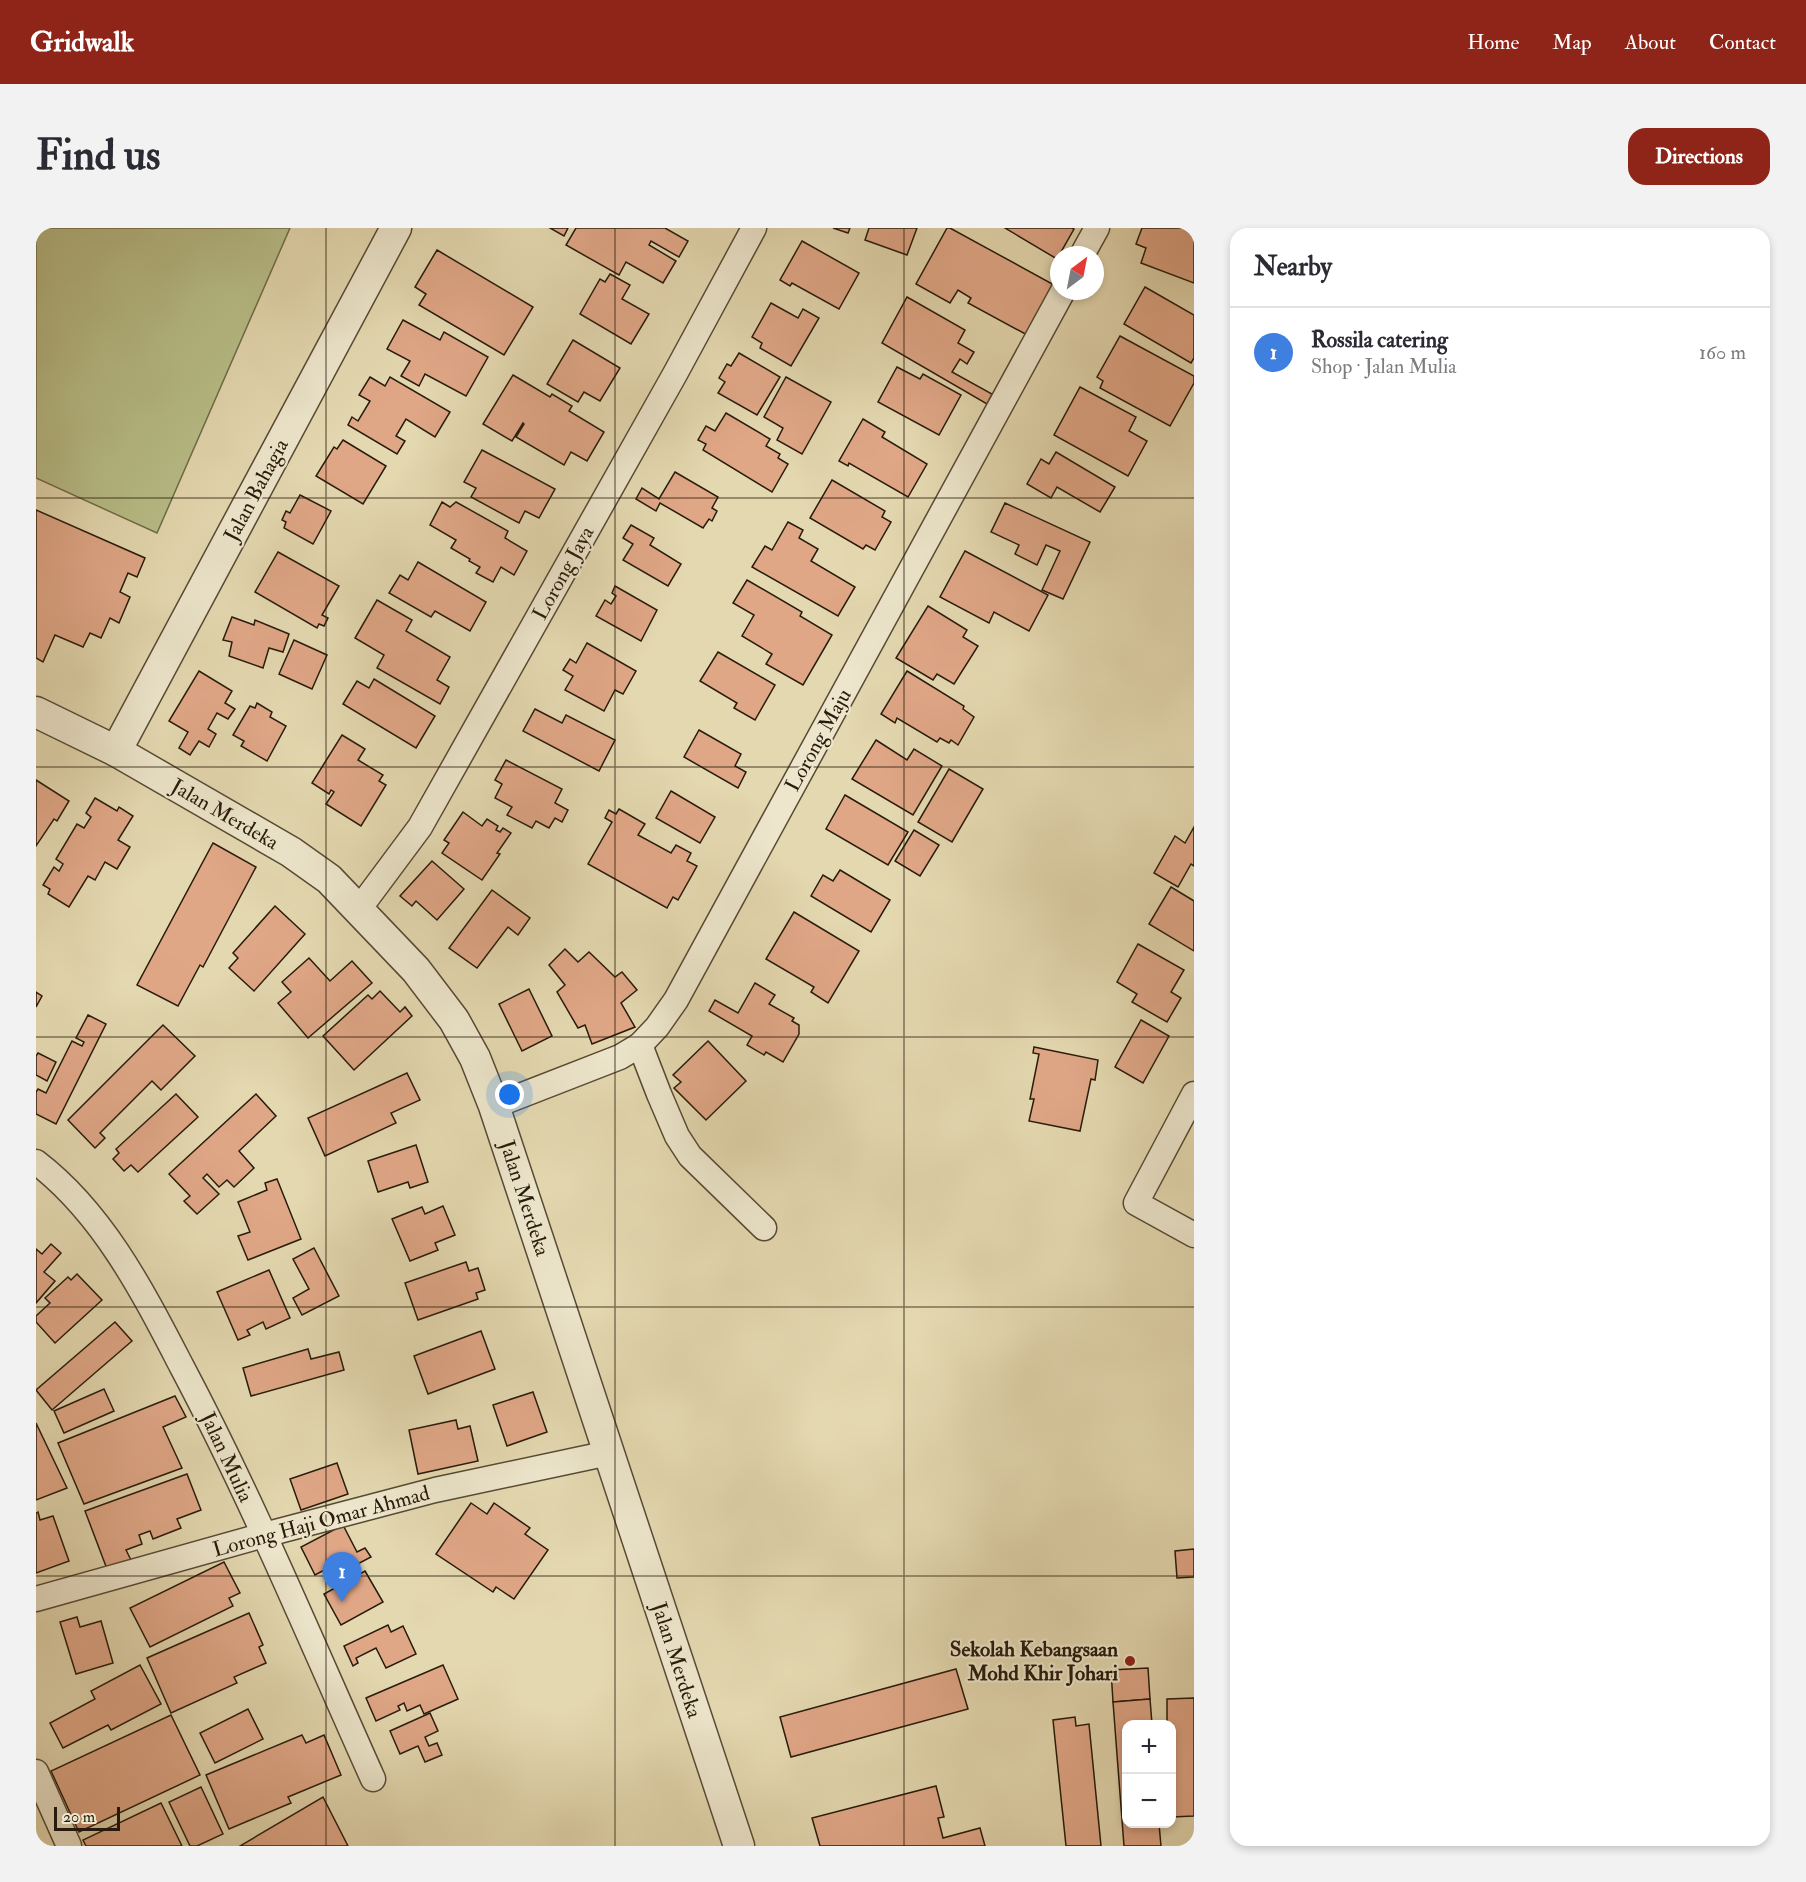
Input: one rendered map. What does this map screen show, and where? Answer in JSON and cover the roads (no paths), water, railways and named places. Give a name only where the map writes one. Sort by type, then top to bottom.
[{"type":"street","name":"Jalan Bahagia","points":[[116,751],[396,228]]},
{"type":"street","name":"Lorong Jaya","points":[[359,909],[420,827],[675,374],[754,228]]},
{"type":"street","points":[[1087,246],[1097,228]]},
{"type":"street","name":"Lorong Maju","points":[[494,1106],[620,1056],[640,1045],[657,1027],[676,999],[1058,300]]},
{"type":"street","name":"Jalan Merdeka","points":[[36,712],[116,751],[291,852],[329,879],[416,970],[454,1020],[475,1058],[494,1106],[740,1846]]},
{"type":"street","points":[[640,1045],[677,1136],[690,1156],[764,1228]]},
{"type":"street","points":[[1194,1094],[1136,1203],[1194,1235]]},
{"type":"street","name":"Jalan Mulia","points":[[36,1162],[52,1175],[88,1213],[138,1283],[215,1429],[373,1779]]},
{"type":"street","name":"Lorong Haji Omar Ahmad","points":[[36,1599],[435,1490],[609,1453]]},
{"type":"street","points":[[36,1772],[69,1846]]},
{"type":"place","name":"Rossila catering","points":[[342,1602]]},
{"type":"place","name":"Sekolah Kebangsaan Mohd Khir Johari","points":[[1130,1661]]}]
